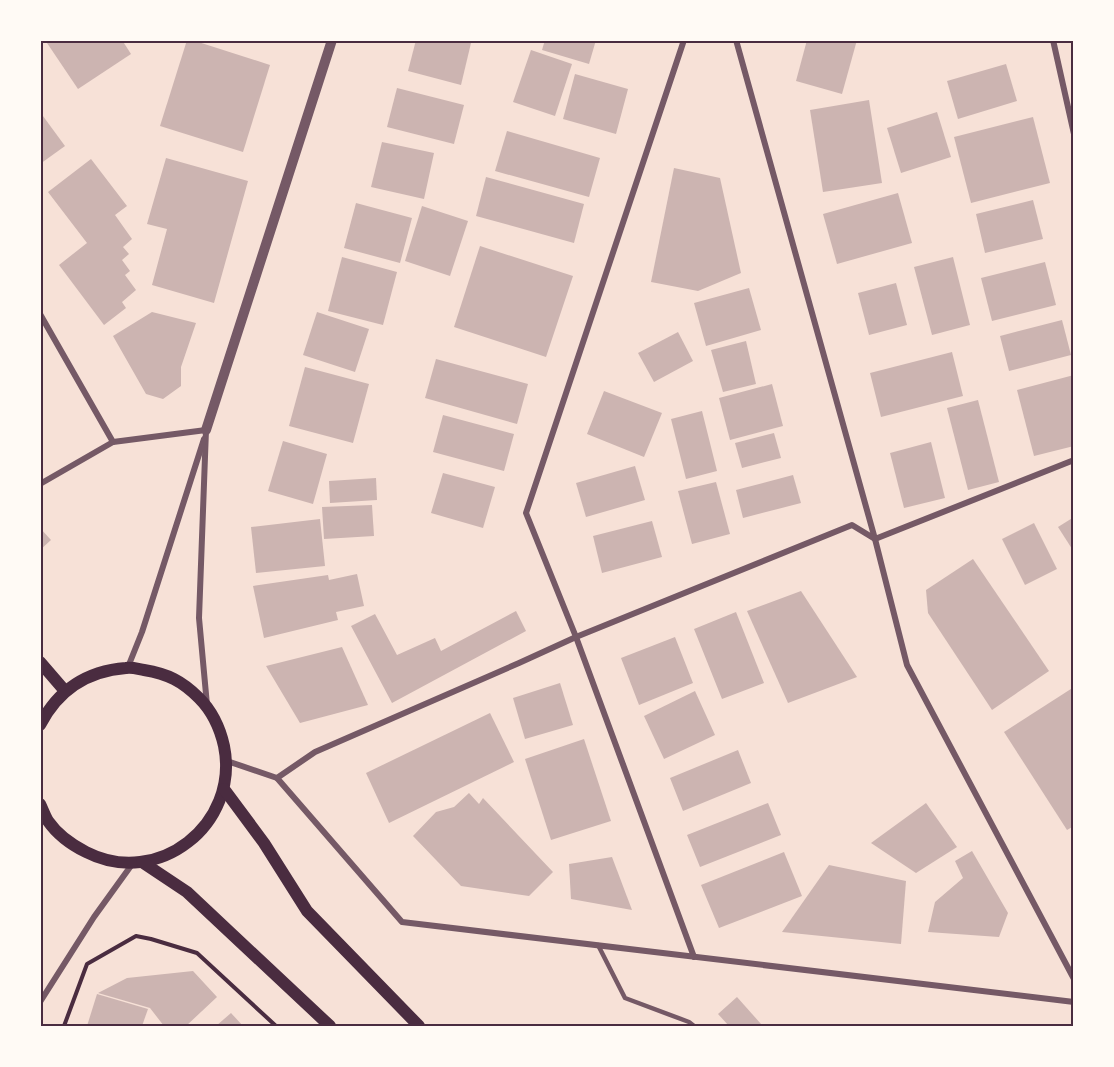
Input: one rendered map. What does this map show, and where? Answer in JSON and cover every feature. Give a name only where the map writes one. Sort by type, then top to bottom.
[{"type":"main road","points":[[40,662],[65,691]]},
{"type":"main road","points":[[40,725],[47,711],[65,691],[95,674],[128,667],[162,673],[187,686],[208,707],[221,732],[227,760],[224,789],[213,816],[192,841],[164,857],[137,863],[100,860],[71,845],[48,821],[40,804]]},
{"type":"main road","points":[[224,789],[261,839],[307,911],[419,1026]]},
{"type":"main road","points":[[137,863],[187,892],[330,1026]]},
{"type":"street","points":[[128,667],[142,632],[332,40]]},
{"type":"street","points":[[684,40],[526,513],[576,637],[694,957]]},
{"type":"street","points":[[736,40],[875,539],[907,664],[1074,979]]},
{"type":"street","points":[[1053,40],[1074,134]]},
{"type":"street","points":[[40,314],[113,442]]},
{"type":"street","points":[[40,484],[113,442],[206,430]]},
{"type":"street","points":[[206,430],[199,618],[208,707]]},
{"type":"street","points":[[875,539],[1074,460]]},
{"type":"street","points":[[277,778],[315,752],[576,637],[852,525],[875,539]]},
{"type":"street","points":[[227,760],[277,778],[402,922],[1074,1002]]},
{"type":"street","points":[[40,1002],[94,917],[137,863]]},
{"type":"lane","points":[[598,945],[625,998],[689,1022],[694,1026]]},
{"type":"path","points":[[64,1026],[87,964],[136,936],[197,953],[276,1026]]},
{"type":"building","points":[[45,40],[122,40],[131,54],[78,89]]},
{"type":"building","points":[[187,40],[270,65],[243,152],[160,126]]},
{"type":"building","points":[[416,40],[460,40],[471,43],[461,85],[408,71]]},
{"type":"building","points":[[545,40],[596,40],[589,64],[542,50]]},
{"type":"building","points":[[807,40],[857,40],[842,94],[796,81]]},
{"type":"building","points":[[531,50],[572,64],[555,116],[513,102]]},
{"type":"building","points":[[1006,64],[1017,101],[958,119],[947,81]]},
{"type":"building","points":[[575,74],[628,89],[616,134],[563,119]]},
{"type":"building","points":[[397,88],[464,105],[454,144],[387,127]]},
{"type":"building","points":[[869,100],[882,183],[823,192],[810,110]]},
{"type":"building","points":[[40,112],[65,146],[40,164]]},
{"type":"building","points":[[937,112],[951,157],[901,173],[887,128]]},
{"type":"building","points":[[1033,117],[1050,183],[971,203],[954,137]]},
{"type":"building","points":[[507,131],[600,158],[589,197],[495,171]]},
{"type":"building","points":[[382,142],[434,153],[424,199],[371,187]]},
{"type":"building","points":[[166,158],[248,181],[214,303],[152,285],[167,229],[147,224]]},
{"type":"building","points":[[91,159],[127,206],[115,215],[132,239],[123,247],[129,254],[122,260],[130,271],[125,275],[136,290],[122,302],[126,308],[104,325],[59,265],[87,243],[48,192]]},
{"type":"building","points":[[674,168],[720,178],[741,273],[698,291],[651,282]]},
{"type":"building","points":[[486,177],[584,204],[574,243],[476,216]]},
{"type":"building","points":[[898,193],[912,243],[837,264],[823,214]]},
{"type":"building","points":[[1033,200],[1043,239],[985,253],[976,214]]},
{"type":"building","points":[[356,203],[412,218],[400,263],[344,248]]},
{"type":"building","points":[[422,206],[468,221],[450,276],[405,261]]},
{"type":"building","points":[[480,246],[573,276],[546,357],[454,327]]},
{"type":"building","points":[[342,257],[397,272],[383,325],[328,311]]},
{"type":"building","points":[[953,257],[970,325],[932,335],[914,267]]},
{"type":"building","points":[[1045,262],[1056,305],[992,321],[981,278]]},
{"type":"building","points":[[896,283],[907,325],[869,335],[858,293]]},
{"type":"building","points":[[749,288],[761,330],[706,346],[694,303]]},
{"type":"building","points":[[152,312],[196,323],[181,367],[181,386],[163,399],[146,394],[113,336]]},
{"type":"building","points":[[317,312],[369,329],[355,372],[303,355]]},
{"type":"building","points":[[1062,320],[1071,355],[1009,371],[1000,336]]},
{"type":"building","points":[[678,332],[693,361],[654,382],[638,353]]},
{"type":"building","points":[[746,341],[756,384],[723,392],[711,350]]},
{"type":"building","points":[[952,352],[963,396],[881,417],[870,373]]},
{"type":"building","points":[[436,359],[528,384],[517,424],[425,398]]},
{"type":"building","points":[[305,367],[369,384],[353,443],[289,426]]},
{"type":"building","points":[[1074,375],[1074,446],[1034,456],[1017,390]]},
{"type":"building","points":[[772,384],[783,426],[730,440],[719,398]]},
{"type":"building","points":[[604,391],[662,413],[644,457],[587,434]]},
{"type":"building","points":[[978,400],[999,482],[968,490],[947,408]]},
{"type":"building","points":[[702,411],[717,471],[686,479],[671,419]]},
{"type":"building","points":[[443,415],[514,434],[504,471],[433,452]]},
{"type":"building","points":[[774,433],[781,458],[742,468],[735,443]]},
{"type":"building","points":[[283,441],[327,454],[313,504],[268,491]]},
{"type":"building","points":[[931,442],[945,498],[904,508],[890,453]]},
{"type":"building","points":[[635,466],[645,500],[586,517],[576,483]]},
{"type":"building","points":[[443,473],[495,487],[483,528],[431,513]]},
{"type":"building","points":[[793,475],[801,503],[743,518],[736,490]]},
{"type":"building","points":[[376,478],[377,500],[330,503],[329,481]]},
{"type":"building","points":[[716,482],[730,534],[692,544],[678,491]]},
{"type":"building","points":[[372,505],[374,536],[324,539],[322,507]]},
{"type":"building","points":[[1074,517],[1074,552],[1058,527]]},
{"type":"building","points":[[320,519],[325,566],[256,573],[251,527]]},
{"type":"building","points":[[652,521],[662,557],[602,573],[593,536]]},
{"type":"building","points":[[1034,523],[1057,569],[1025,585],[1002,539]]},
{"type":"building","points":[[40,528],[51,540],[40,550]]},
{"type":"building","points":[[973,559],[1049,671],[992,710],[928,613],[926,590]]},
{"type":"building","points":[[357,574],[364,606],[336,612],[338,620],[264,638],[253,586],[328,575],[329,580]]},
{"type":"building","points":[[801,591],[857,677],[788,703],[747,611]]},
{"type":"building","points":[[516,611],[526,631],[392,703],[351,626],[375,614],[397,655],[435,638],[441,651]]},
{"type":"building","points":[[736,612],[764,683],[722,699],[694,629]]},
{"type":"building","points":[[675,637],[693,683],[639,705],[621,658]]},
{"type":"building","points":[[342,647],[368,705],[300,723],[266,666]]},
{"type":"building","points":[[560,683],[573,725],[525,739],[513,698]]},
{"type":"building","points":[[1074,687],[1074,826],[1067,830],[1004,732]]},
{"type":"building","points":[[695,691],[715,735],[664,759],[644,716]]},
{"type":"building","points":[[490,713],[514,762],[389,823],[366,773]]},
{"type":"building","points":[[584,739],[611,821],[551,840],[525,759]]},
{"type":"building","points":[[738,750],[751,783],[683,811],[670,778]]},
{"type":"building","points":[[469,793],[479,804],[483,798],[553,872],[529,896],[461,886],[413,836],[436,812],[454,807]]},
{"type":"building","points":[[768,803],[781,835],[700,867],[687,835]]},
{"type":"building","points":[[926,803],[957,847],[916,873],[871,843]]},
{"type":"building","points":[[972,851],[1008,913],[999,937],[928,932],[935,902],[963,878],[955,861]]},
{"type":"building","points":[[784,852],[802,896],[719,928],[701,885]]},
{"type":"building","points":[[612,857],[632,910],[571,899],[569,864]]},
{"type":"building","points":[[829,865],[906,881],[901,944],[782,932]]},
{"type":"building","points":[[193,971],[217,997],[186,1026],[164,1026],[150,1008],[98,993],[127,978]]},
{"type":"building","points":[[97,994],[148,1009],[142,1026],[87,1026]]},
{"type":"building","points":[[737,997],[761,1024],[758,1026],[729,1026],[718,1014]]},
{"type":"building","points":[[231,1013],[243,1026],[216,1026]]}]
